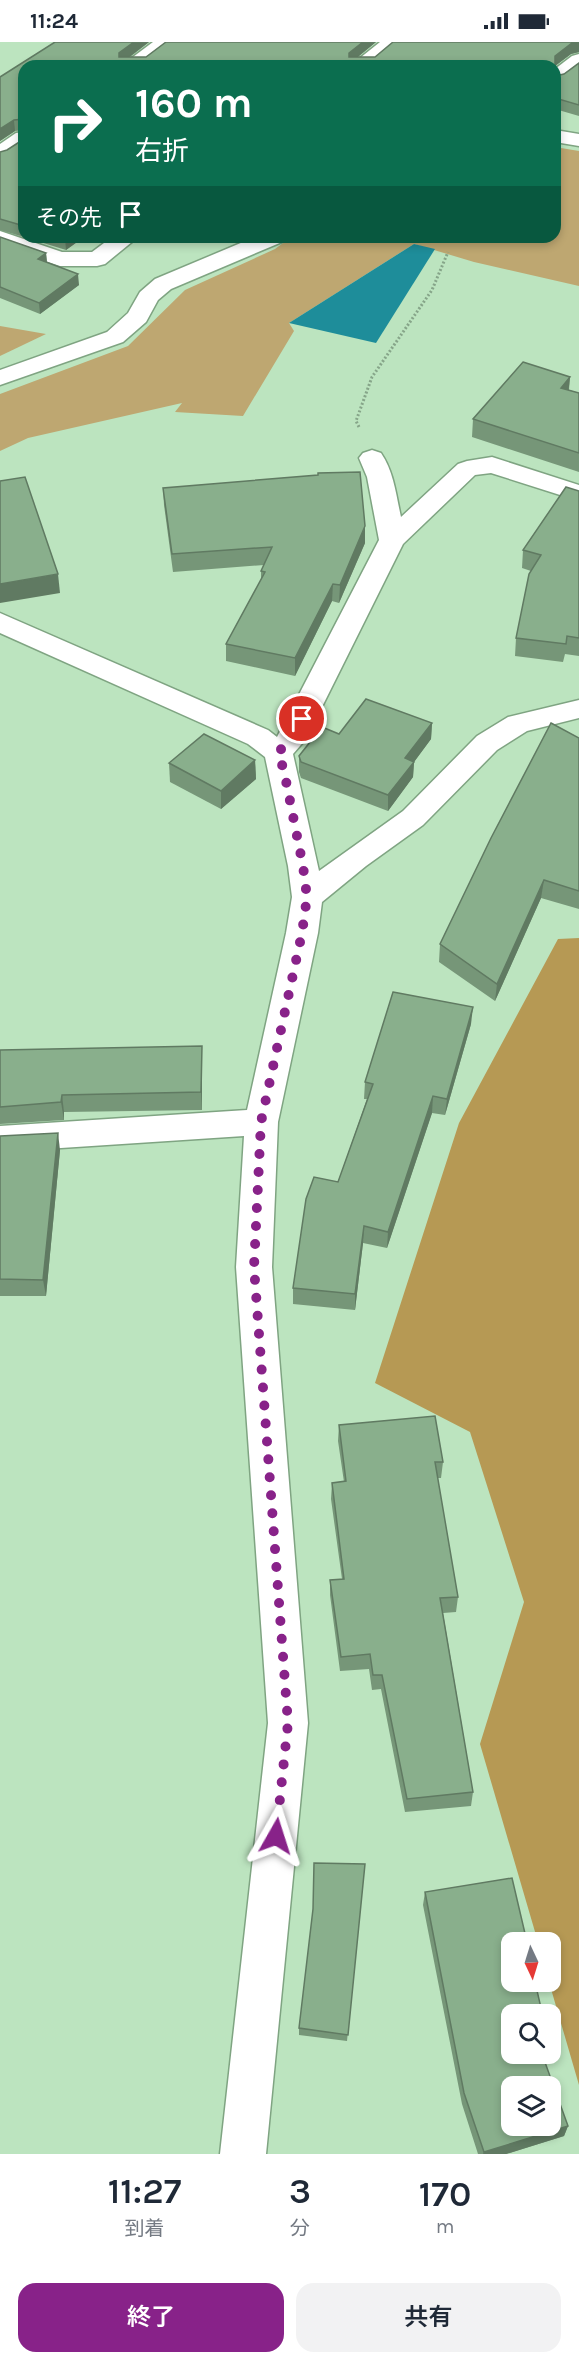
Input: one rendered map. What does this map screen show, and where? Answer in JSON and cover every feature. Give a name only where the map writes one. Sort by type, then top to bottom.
[{"type":"street","points":[[140,60],[167,42]]},
{"type":"street","points":[[368,60],[393,42]]},
{"type":"street","points":[[561,74],[579,60]]},
{"type":"street","points":[[561,137],[579,140]]},
{"type":"street","points":[[0,154],[18,142]]},
{"type":"street","points":[[0,237],[60,259],[97,259],[120,243]]},
{"type":"street","points":[[0,378],[115,337],[138,317],[148,297],[163,284],[260,243]]},
{"type":"street","points":[[372,458],[380,477],[392,540]]},
{"type":"street","points":[[278,752],[292,739],[392,540],[467,469],[492,465],[579,493]]},
{"type":"street","points":[[0,622],[258,736],[278,752],[299,845],[307,897],[302,933],[261,1122],[254,1267],[288,1723],[243,2154]]},
{"type":"street","points":[[307,897],[355,858],[413,818],[487,743],[518,724],[579,709]]},
{"type":"street","points":[[0,1139],[261,1122]]},
{"type":"path","points":[[372,458],[356,421],[372,377],[432,290],[448,252]]},
{"type":"shaded area","points":[[561,148],[579,151],[579,286],[474,262],[414,244],[289,323],[294,331],[243,416],[175,412],[182,403],[28,438],[0,451],[0,394],[128,346],[185,290],[275,249],[283,243],[561,243]]},
{"type":"shaded area","points":[[0,326],[46,334],[0,356]]},
{"type":"shaded area","points":[[579,938],[579,2085],[561,2023],[561,2004],[555,2004],[552,1992],[561,1992],[561,1932],[535,1932],[480,1744],[524,1602],[470,1432],[375,1383],[459,1123],[558,939]]},
{"type":"water","points":[[414,244],[435,249],[376,343],[289,323]]},
{"type":"building","points":[[55,42],[134,42],[119,53],[119,57],[146,57],[166,42],[363,42],[349,53],[349,57],[375,57],[393,42],[578,42],[572,43],[555,56],[555,60],[27,60]]},
{"type":"building","points":[[579,63],[579,105],[561,100],[561,75]]},
{"type":"building","points":[[18,66],[18,120],[0,129],[0,77]]},
{"type":"building","points":[[18,143],[18,224],[0,219],[0,152]]},
{"type":"building","points":[[0,237],[46,253],[38,259],[78,274],[39,303],[0,287]]},
{"type":"building","points":[[523,362],[570,377],[561,388],[579,393],[579,453],[473,419]]},
{"type":"building","points":[[360,472],[365,526],[340,585],[333,584],[295,658],[226,644],[265,572],[261,571],[272,547],[172,554],[163,488],[318,475],[318,473]]},
{"type":"building","points":[[25,477],[58,574],[0,584],[0,481]]},
{"type":"building","points":[[566,487],[579,491],[579,638],[567,636],[566,644],[516,638],[529,574],[541,555],[523,550]]},
{"type":"building","points":[[366,699],[432,723],[405,758],[414,762],[388,795],[301,762],[299,756],[322,727],[339,734]]},
{"type":"building","points":[[551,723],[579,738],[579,891],[544,880],[497,984],[440,944],[491,838]]},
{"type":"building","points":[[204,734],[255,760],[221,791],[169,763]]},
{"type":"building","points":[[393,992],[473,1007],[447,1099],[433,1096],[388,1232],[364,1226],[355,1294],[293,1288],[306,1199],[314,1177],[338,1182],[373,1084],[365,1082]]},
{"type":"building","points":[[202,1046],[201,1092],[62,1095],[61,1102],[0,1107],[0,1050]]},
{"type":"building","points":[[58,1133],[43,1280],[0,1279],[0,1136]]},
{"type":"building","points":[[435,1416],[443,1462],[435,1462],[458,1597],[440,1598],[473,1792],[407,1799],[382,1675],[373,1675],[370,1654],[341,1657],[330,1580],[344,1579],[332,1483],[346,1481],[339,1425]]},
{"type":"building","points":[[314,1863],[365,1864],[348,2035],[299,2028],[313,1909]]},
{"type":"building","points":[[512,1878],[525,1932],[501,1932],[501,1992],[537,1992],[540,2004],[501,2004],[501,2064],[546,2064],[550,2076],[501,2076],[501,2136],[536,2136],[484,2152],[464,2093],[425,1892]]},
{"type":"building","points":[[561,2107],[568,2126],[561,2128]]},
{"type":"route","points":[[276,1836],[288,1723],[254,1267],[261,1122],[302,933],[307,897],[303,866],[278,752],[292,739],[302,719]]}]
